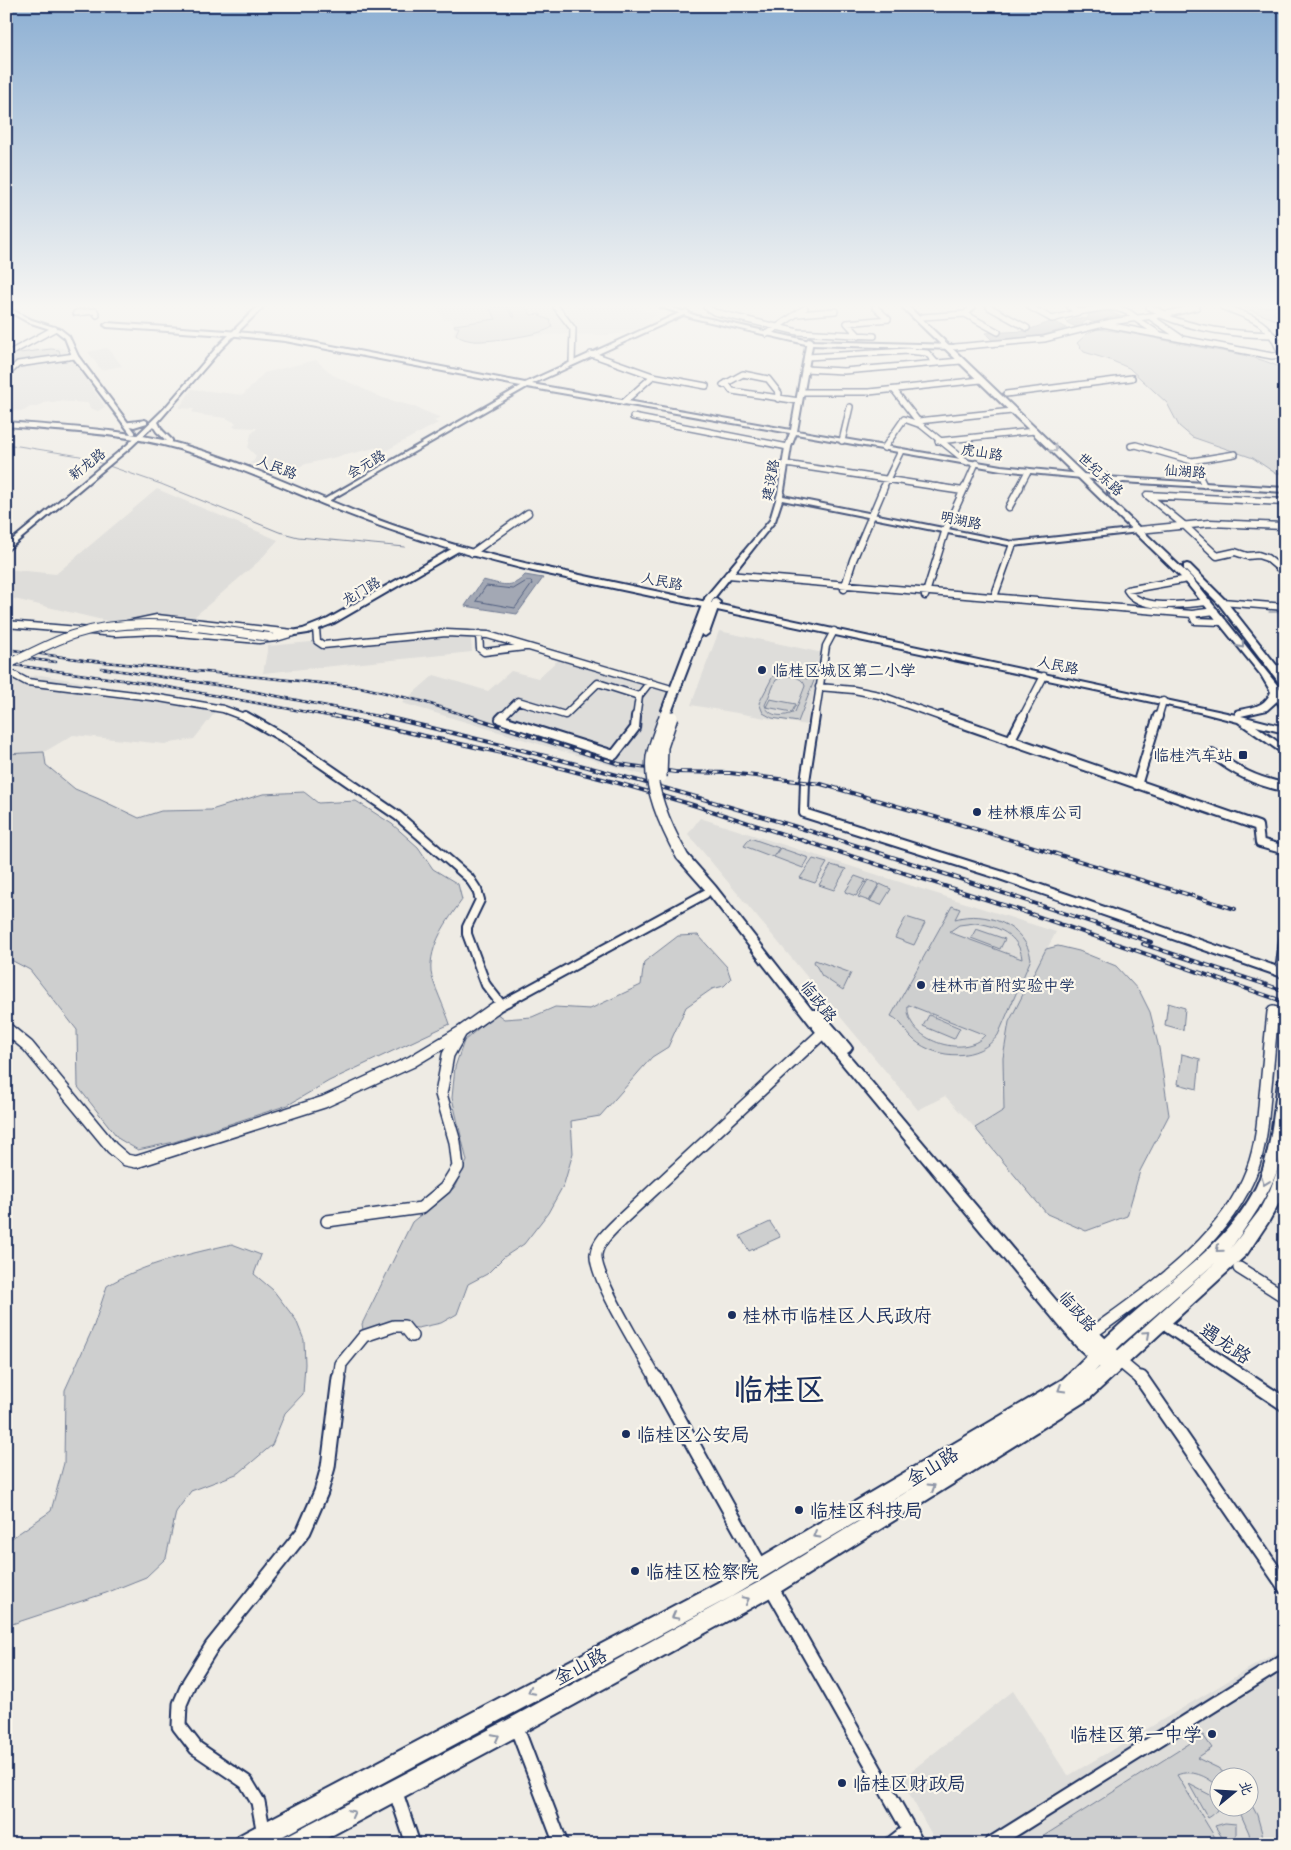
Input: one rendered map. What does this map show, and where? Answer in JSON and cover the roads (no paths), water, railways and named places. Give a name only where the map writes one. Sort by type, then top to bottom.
[{"type":"main road","name":"新龙路","points":[[136,435],[145,422],[174,393]]},
{"type":"main road","name":"新龙路","points":[[6,549],[154,420],[177,393]]},
{"type":"main road","name":"世纪东路","points":[[994,393],[1096,489],[1144,530],[1222,602],[1274,670]]},
{"type":"main road","name":"世纪东路","points":[[1006,394],[1111,492],[1208,602],[1223,622],[1274,670]]},
{"type":"main road","points":[[154,420],[159,431],[170,440]]},
{"type":"main road","points":[[6,422],[136,435]]},
{"type":"main road","points":[[126,424],[134,425],[145,422]]},
{"type":"main road","name":"人民路","points":[[136,435],[211,456],[398,526],[474,552],[532,568],[711,603],[1199,706]]},
{"type":"main road","name":"人民路","points":[[136,435],[170,440],[228,459],[393,529],[458,550],[474,552]]},
{"type":"main road","name":"新龙路","points":[[6,540],[54,499],[100,468]]},
{"type":"main road","name":"人民路","points":[[711,603],[1044,676],[1163,701],[1199,706]]},
{"type":"main road","name":"临政路","points":[[711,603],[670,710],[662,747],[661,784],[671,822],[686,855],[711,889],[826,1030],[1085,1338],[1108,1359]]},
{"type":"main road","points":[[1274,670],[1281,687],[1285,706]]},
{"type":"main road","points":[[1238,715],[1267,707],[1281,687]]},
{"type":"main road","points":[[1199,706],[1285,724]]},
{"type":"main road","points":[[1238,715],[1285,730]]},
{"type":"main road","points":[[1238,715],[1285,752]]},
{"type":"main road","name":"金山路","points":[[246,1844],[724,1590],[1108,1359],[1241,1248],[1257,1214],[1262,1190],[1278,1141],[1285,1083]]},
{"type":"main road","name":"金山路","points":[[1257,1214],[1277,1192],[1285,1169]]},
{"type":"main road","name":"金山路","points":[[294,1844],[322,1837],[395,1790],[771,1586],[1082,1394],[1108,1359]]},
{"type":"street","points":[[103,393],[136,435]]},
{"type":"street","name":"会元路","points":[[328,500],[512,393]]},
{"type":"street","name":"虎山路","points":[[574,393],[901,452],[1028,471],[1083,477]]},
{"type":"street","points":[[624,402],[634,393]]},
{"type":"street","points":[[745,393],[799,401]]},
{"type":"street","points":[[778,399],[779,393]]},
{"type":"street","name":"建设路","points":[[711,603],[726,577],[773,520],[788,447],[794,432],[801,393]]},
{"type":"street","points":[[832,393],[856,393]]},
{"type":"street","points":[[897,393],[919,423],[938,441],[967,462]]},
{"type":"street","points":[[1006,394],[1011,393]]},
{"type":"street","points":[[842,441],[850,407]]},
{"type":"street","points":[[884,448],[904,419],[919,423],[1012,411]]},
{"type":"street","points":[[632,417],[788,447],[800,440],[820,437]]},
{"type":"street","points":[[767,427],[787,425],[797,418],[799,426],[820,437]]},
{"type":"street","points":[[767,427],[786,435],[788,447]]},
{"type":"street","points":[[938,441],[1035,431]]},
{"type":"street","points":[[1131,446],[1136,445],[1192,460],[1235,454]]},
{"type":"street","points":[[844,587],[887,479],[901,452]]},
{"type":"street","points":[[1192,460],[1204,485]]},
{"type":"street","points":[[1050,474],[1066,470],[1068,467],[1066,461]]},
{"type":"street","points":[[926,594],[946,529],[976,463]]},
{"type":"street","points":[[786,464],[963,491]]},
{"type":"street","points":[[1084,466],[1099,474],[1122,480]]},
{"type":"street","points":[[1010,507],[1028,471]]},
{"type":"street","points":[[1050,474],[1083,482],[1096,489]]},
{"type":"street","name":"仙湖路","points":[[1083,477],[1285,490]]},
{"type":"street","points":[[1111,492],[1111,484],[1122,480]]},
{"type":"street","points":[[1285,502],[1147,495],[1185,526],[1217,556],[1236,552],[1247,556],[1258,554],[1267,558],[1285,573]]},
{"type":"street","name":"明湖路","points":[[779,496],[1013,544],[1144,530]]},
{"type":"street","points":[[474,552],[528,513]]},
{"type":"street","points":[[1144,530],[1217,523],[1285,526]]},
{"type":"street","points":[[994,597],[1013,544]]},
{"type":"street","name":"龙门路","points":[[6,665],[72,635],[115,626],[167,624],[269,637],[316,628],[343,615],[458,550]]},
{"type":"street","points":[[726,577],[1193,617],[1223,622]]},
{"type":"street","points":[[1188,579],[1126,590],[1136,600],[1142,602],[1178,604],[1208,602]]},
{"type":"street","points":[[926,594],[994,597],[1058,606]]},
{"type":"street","points":[[1222,602],[1250,602],[1268,607],[1285,607]]},
{"type":"street","points":[[1193,617],[1215,611]]},
{"type":"street","points":[[115,633],[119,628],[143,620],[157,618],[293,633]]},
{"type":"street","points":[[6,624],[115,633],[143,630],[256,640],[281,638],[293,633]]},
{"type":"street","points":[[316,628],[317,641],[323,645],[446,633],[479,634],[530,647],[668,688]]},
{"type":"street","points":[[834,631],[826,646],[804,781],[804,812],[1000,876],[1282,973],[1285,932]]},
{"type":"street","points":[[479,634],[480,649],[484,652],[530,647]]},
{"type":"street","points":[[6,675],[14,674],[27,682],[159,698],[223,709],[244,716],[286,739],[398,816],[469,878],[477,890],[480,900],[467,927],[466,934],[486,985],[501,1004]]},
{"type":"street","points":[[1010,741],[1044,676]]},
{"type":"street","points":[[639,696],[598,684],[565,716],[518,701],[500,718],[614,755],[635,728],[639,696],[650,682]]},
{"type":"street","points":[[820,687],[870,693],[1258,826],[1260,843],[1285,850]]},
{"type":"street","points":[[1137,785],[1163,701]]},
{"type":"street","points":[[1212,754],[1243,776],[1258,782],[1285,787]]},
{"type":"street","points":[[6,1028],[28,1046],[112,1148],[126,1160],[136,1162],[324,1102],[411,1062],[461,1032],[501,1004],[705,894]]},
{"type":"street","points":[[1085,1338],[1194,1253],[1219,1227],[1246,1183],[1258,1159],[1273,1012],[1285,1015]]},
{"type":"street","points":[[826,1030],[604,1238],[595,1258],[595,1266],[771,1586],[917,1844]]},
{"type":"street","points":[[327,1221],[421,1208],[445,1188],[458,1167],[455,1142],[441,1094],[448,1055],[461,1032]]},
{"type":"street","points":[[1239,1268],[1285,1297]]},
{"type":"street","points":[[264,1834],[258,1802],[246,1782],[196,1748],[180,1726],[180,1704],[188,1683],[212,1646],[304,1531],[321,1492],[328,1467],[341,1364],[364,1336],[394,1326],[404,1326],[412,1336]]},
{"type":"street","name":"遇龙路","points":[[1171,1328],[1285,1405]]},
{"type":"street","points":[[1108,1359],[1142,1379],[1285,1587]]},
{"type":"street","points":[[991,1844],[1285,1660]]},
{"type":"street","points":[[516,1726],[561,1844]]},
{"type":"street","points":[[390,1768],[412,1844]]},
{"type":"street","points":[[891,1844],[909,1830]]},
{"type":"water","points":[[525,575],[543,578],[517,614],[465,606],[483,580],[506,585],[515,583]]},
{"type":"waterway","points":[[6,444],[80,456],[161,484],[279,532],[298,537],[405,547]]},
{"type":"waterway","points":[[1010,602],[1050,606]]},
{"type":"waterway","points":[[1063,607],[1191,617]]},
{"type":"waterway","points":[[1269,612],[1285,612]]},
{"type":"railway","points":[[6,649],[84,660],[360,687],[421,701],[473,718]]},
{"type":"railway","points":[[6,656],[56,662]]},
{"type":"railway","points":[[6,664],[151,684],[340,718]]},
{"type":"railway","points":[[101,668],[236,688],[387,718]]},
{"type":"railway","points":[[334,716],[511,755],[690,804],[1025,912],[1285,1002]]},
{"type":"railway","points":[[382,716],[570,762],[697,797],[893,857],[1151,942]]},
{"type":"railway","points":[[469,716],[619,764],[675,772],[730,773],[821,784],[959,824],[1235,909]]},
{"type":"railway","points":[[1143,944],[1285,991]]},
{"type":"place","name":"临桂区城区第二小学","points":[[762,670]]},
{"type":"place","name":"临桂汽车站","points":[[1243,755]]},
{"type":"place","name":"桂林粮库公司","points":[[977,812]]},
{"type":"place","name":"桂林市首附实验中学","points":[[921,985]]},
{"type":"place","name":"桂林市临桂区人民政府","points":[[732,1315]]},
{"type":"place","name":"临桂区公安局","points":[[626,1434]]},
{"type":"place","name":"临桂区科技局","points":[[799,1510]]},
{"type":"place","name":"临桂区检察院","points":[[635,1571]]},
{"type":"place","name":"临桂区第一中学","points":[[1212,1734]]},
{"type":"place","name":"临桂区财政局","points":[[842,1783]]},
{"type":"district","name":"临桂区","points":[[779,1389]]}]
